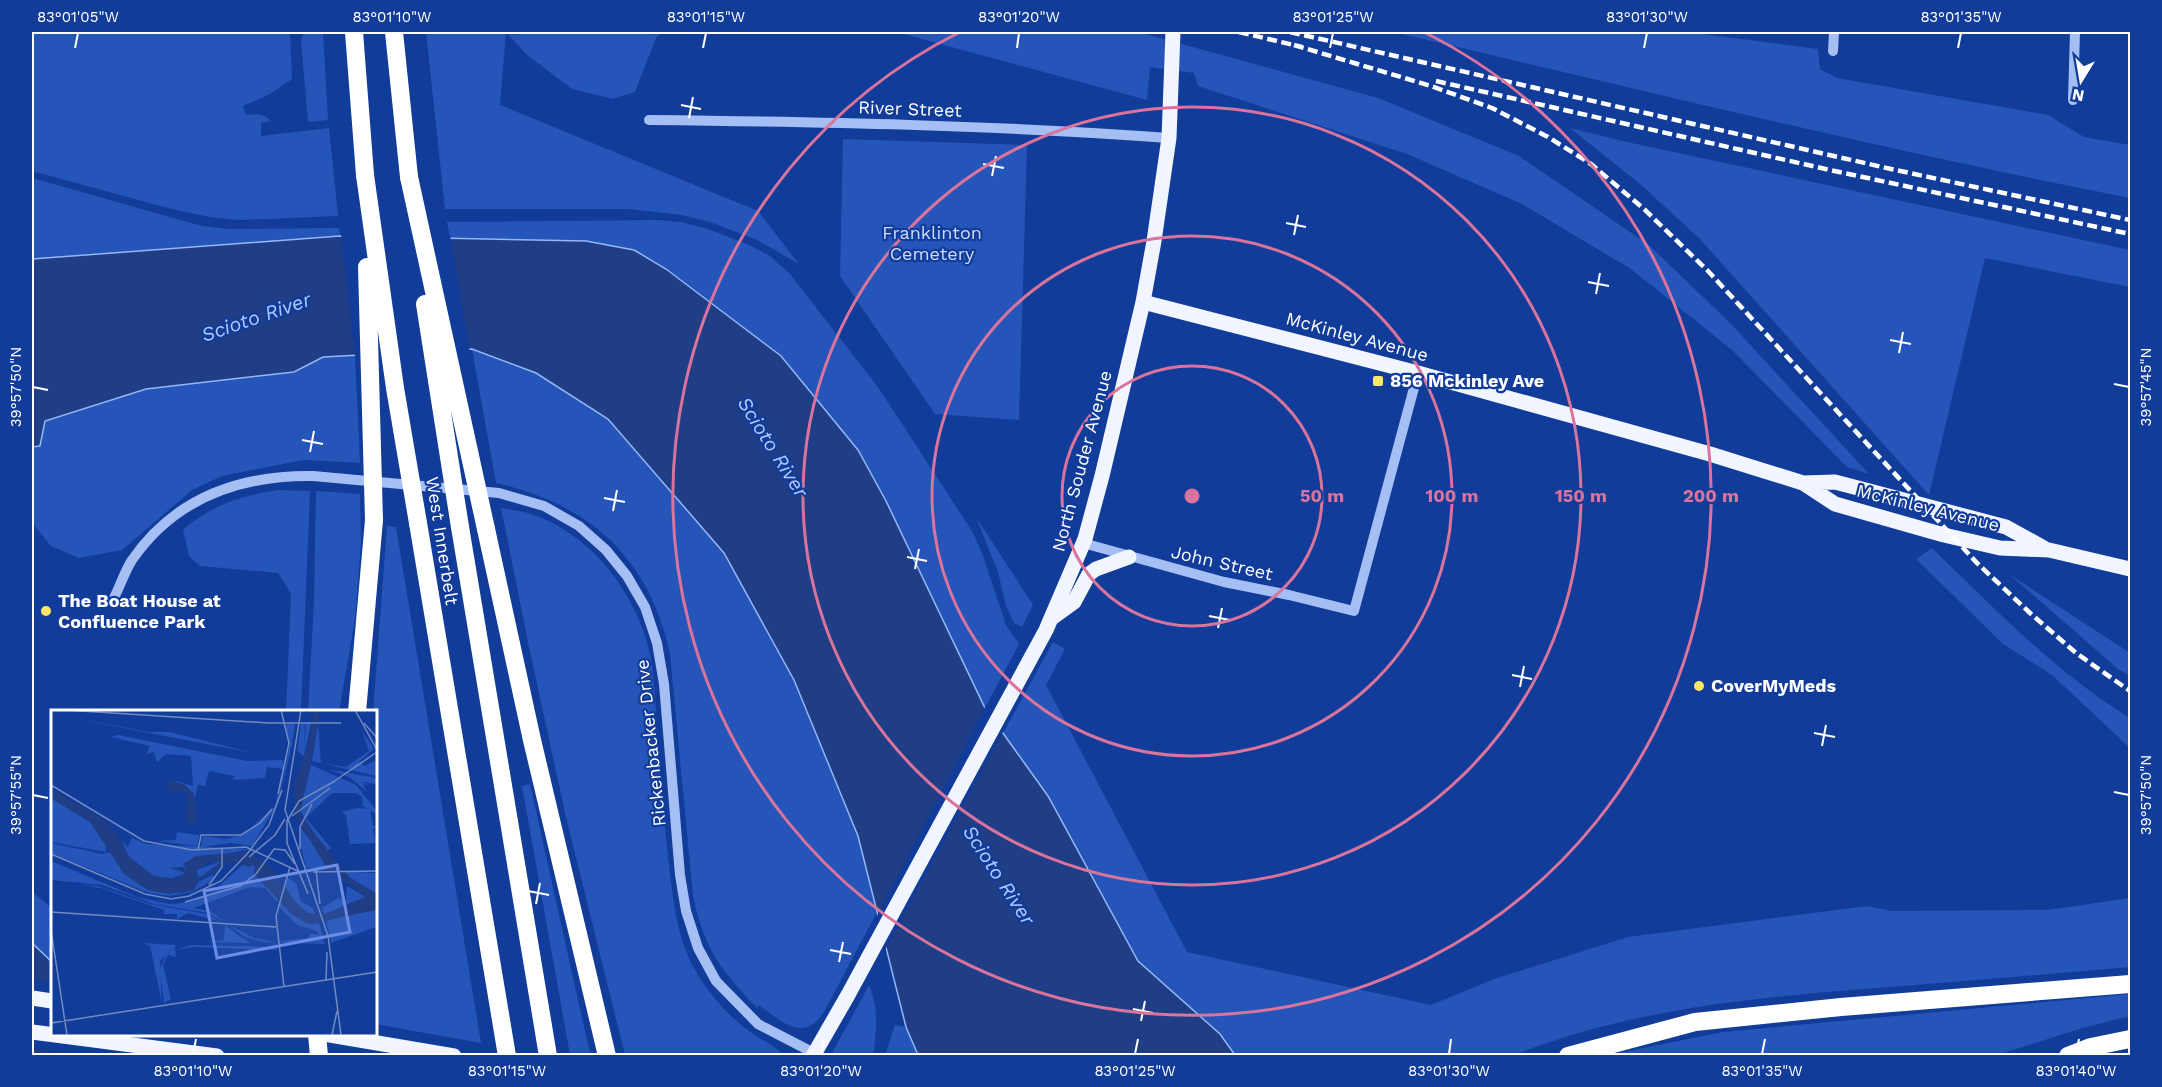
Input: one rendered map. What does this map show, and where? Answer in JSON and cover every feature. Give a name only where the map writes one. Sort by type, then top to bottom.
[{"type":"highway","name":"West Innerbelt","points":[[354,32],[365,175],[395,388],[507,1056]]},
{"type":"highway","name":"West Innerbelt","points":[[394,32],[409,177],[436,382],[548,1056]]},
{"type":"highway","points":[[357,710],[374,520],[365,175]]},
{"type":"highway","points":[[409,177],[486,529],[605,1049]]},
{"type":"highway","points":[[1568,1056],[1695,1022],[1841,1007],[2130,984]]},
{"type":"highway","points":[[317,1036],[319,1056]]},
{"type":"highway","points":[[2068,1056],[2091,1047],[2130,1039]]},
{"type":"main road","name":"North Souder Avenue","points":[[814,1054],[1052,618],[1083,543],[1102,476],[1143,302],[1169,138],[1173,32]]},
{"type":"main road","name":"McKinley Avenue","points":[[1143,302],[1418,373],[1683,446],[1803,483],[1835,504],[1903,524],[2000,548],[2049,550],[2130,569]]},
{"type":"main road","name":"McKinley Avenue","points":[[1803,483],[1835,482],[1995,524],[2006,527],[2049,550]]},
{"type":"main road","points":[[1052,618],[1074,602],[1089,574],[1130,557]]},
{"type":"main road","points":[[32,998],[51,1001]]},
{"type":"main road","points":[[32,1032],[51,1034]]},
{"type":"main road","points":[[65,1036],[217,1056]]},
{"type":"main road","points":[[330,1036],[454,1056]]},
{"type":"street","points":[[1833,32],[1833,51]]},
{"type":"street","points":[[2073,99],[2075,32]]},
{"type":"street","name":"River Street","points":[[649,120],[843,123],[1073,131],[1169,138]]},
{"type":"street","name":"John Street","points":[[1083,543],[1224,582],[1354,611],[1418,373]]},
{"type":"street","name":"Rickenbacker Drive","points":[[114,598],[131,562],[150,538],[196,500],[226,487],[286,476],[313,476],[499,493],[544,506],[579,526],[606,550],[627,576],[645,607],[657,642],[664,684],[680,875],[686,911],[698,948],[716,981],[758,1024],[814,1054]]},
{"type":"green space","points":[[32,32],[290,32],[292,79],[268,95],[243,106],[246,115],[262,115],[271,121],[261,123],[261,136],[329,128],[338,216],[239,220],[209,217],[32,171]]},
{"type":"green space","points":[[304,32],[323,32],[328,120],[308,122],[301,39]]},
{"type":"green space","points":[[426,32],[506,32],[500,105],[758,211],[799,264],[757,240],[710,222],[682,215],[629,209],[445,209]]},
{"type":"green space","points":[[506,32],[662,32],[656,38],[635,92],[613,99],[572,89],[526,54]]},
{"type":"green space","points":[[896,32],[1138,32],[1378,98],[1519,156],[1649,245],[1732,325],[1869,474],[1847,467],[1732,350],[1631,269],[1522,204],[1407,154],[1198,86],[1194,73],[1150,67],[1147,100]]},
{"type":"green space","points":[[1393,32],[1688,32],[1818,49],[1820,69],[1837,78],[2048,115],[2084,137],[2130,145],[2130,198],[1853,139]]},
{"type":"green space","points":[[1570,128],[2130,250],[2130,287],[1985,258],[1929,495],[1699,238],[1640,184]]},
{"type":"green space","name":"Franklinton Cemetery","points":[[843,139],[1027,145],[1019,420],[935,414],[840,276]]},
{"type":"green space","points":[[32,178],[202,226],[229,229],[339,228],[340,236],[32,259]]},
{"type":"green space","points":[[658,220],[681,222],[708,229],[770,256],[790,274],[878,387],[972,531],[982,553],[1006,625],[1019,644],[985,708],[886,501],[858,450],[781,356],[666,269],[634,250],[586,241],[450,238],[447,222]]},
{"type":"green space","points":[[472,349],[536,373],[608,419],[724,553],[794,680],[858,836],[877,912],[824,1012],[816,1022],[808,1027],[792,1026],[759,1005],[757,1008],[733,982],[709,945],[693,896],[670,654],[661,620],[648,590],[631,564],[611,541],[587,521],[560,505],[530,492],[496,483]]},
{"type":"green space","points":[[355,354],[360,463],[303,460],[222,476],[192,490],[122,550],[79,558],[51,546],[32,523],[32,447],[40,446],[45,421],[146,389],[294,372],[323,357]]},
{"type":"green space","points":[[278,490],[310,491],[301,710],[286,710],[291,594],[278,573],[200,566],[189,556],[183,530],[216,508],[252,495]]},
{"type":"green space","points":[[316,491],[360,494],[361,543],[355,619],[339,710],[308,710],[314,601]]},
{"type":"green space","points":[[501,508],[528,513],[549,521],[569,533],[603,563],[630,600],[647,642],[652,666],[667,849],[674,905],[684,945],[695,970],[707,989],[722,1006],[747,1030],[774,1047],[782,1055],[625,1055],[565,813]]},
{"type":"green space","points":[[976,517],[1033,605],[1022,627],[1014,623],[1006,606],[998,572]]},
{"type":"green space","points":[[387,526],[396,527],[481,1043],[376,1024],[376,710],[373,710]]},
{"type":"green space","points":[[1932,548],[2051,660],[2130,718],[2130,748],[2052,675],[2003,644],[1916,559]]},
{"type":"green space","points":[[2009,574],[2130,653],[2130,676],[2118,669]]},
{"type":"green space","points":[[1053,642],[1065,649],[1046,685],[1187,952],[1431,1005],[1494,979],[1628,937],[1867,906],[1891,911],[2048,910],[2130,898],[2130,967],[1746,1000],[1653,1015],[1606,1026],[1514,1055],[1235,1055],[1220,1034],[1138,961],[1048,796],[1003,733]]},
{"type":"green space","points":[[530,784],[591,1055],[570,1055],[522,786]]},
{"type":"green space","points":[[32,892],[51,907],[51,961],[32,943]]},
{"type":"green space","points":[[869,985],[876,1020],[873,1055],[831,1055]]},
{"type":"green space","points":[[2130,994],[2130,1016],[2086,1027],[1997,1055],[1609,1055],[1723,1032]]},
{"type":"green space","points":[[895,1025],[906,1027],[918,1055],[885,1055]]},
{"type":"water","name":"Scioto River","points":[[340,236],[586,241],[634,250],[666,269],[781,356],[858,450],[886,501],[985,708],[1048,796],[1138,961],[1220,1034],[1235,1055],[918,1055],[906,1027],[858,836],[794,680],[724,553],[608,419],[536,373],[472,349],[323,357],[294,372],[146,389],[45,421],[40,446],[32,447],[32,259]]},
{"type":"water","points":[[32,943],[51,961],[51,1036],[61,1036],[149,1055],[32,1055]]},
{"type":"pier","points":[[341,233],[450,235],[470,352],[355,357]]},
{"type":"pier","points":[[986,705],[1004,730],[884,952],[876,918]]},
{"type":"pier","points":[[32,980],[51,982],[51,1036],[134,1036],[152,1056],[90,1056],[32,1049]]},
{"type":"railway","points":[[1239,32],[1302,47]]},
{"type":"railway","points":[[1290,32],[1891,169],[2130,220]]},
{"type":"railway","points":[[1294,45],[1431,86],[1492,108],[1548,137],[1591,164],[1644,209],[1708,271],[1977,563],[2076,653],[2130,691]]},
{"type":"railway","points":[[1436,81],[1830,170],[2130,234]]},
{"type":"place","name":"856 Mckinley Ave","points":[[1378,381]]},
{"type":"place","name":"The Boat House at Confluence Park","points":[[46,611]]},
{"type":"place","name":"CoverMyMeds","points":[[1699,686]]}]
